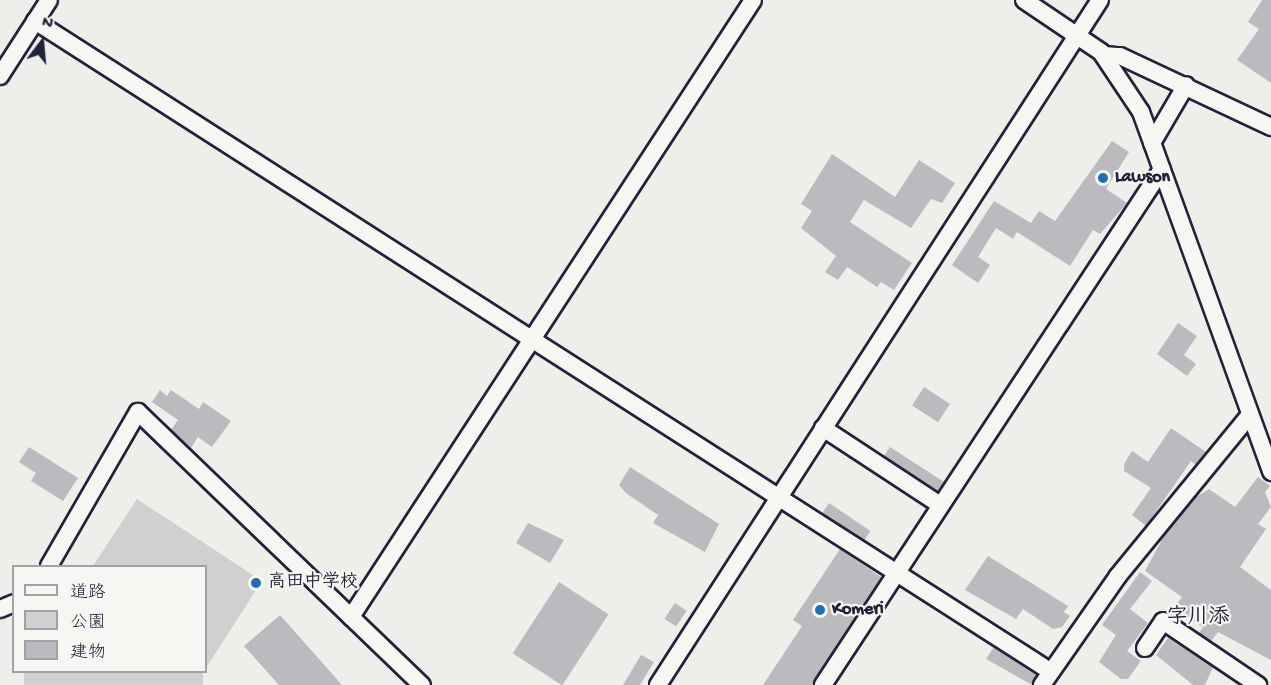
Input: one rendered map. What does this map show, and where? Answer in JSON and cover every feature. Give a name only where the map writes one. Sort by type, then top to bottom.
[{"type":"street","points":[[0,76],[49,0]]},
{"type":"street","points":[[351,617],[531,336],[753,0]]},
{"type":"street","points":[[1024,0],[1104,55],[1128,87],[1162,169],[1271,472]]},
{"type":"street","points":[[658,685],[1100,0]]},
{"type":"street","points":[[35,21],[531,336],[896,573],[1046,678],[1118,576],[1250,415]]},
{"type":"street","points":[[1104,55],[1120,56],[1186,85],[1271,127]]},
{"type":"street","points":[[1152,143],[1186,85]]},
{"type":"street","points":[[823,685],[1162,169]]},
{"type":"street","points":[[50,565],[138,412],[422,685]]},
{"type":"street","points":[[823,428],[940,505]]},
{"type":"street","points":[[1145,648],[1163,621],[1258,685]]},
{"type":"street","points":[[1268,685],[1271,679]]},
{"type":"green space","points":[[137,499],[262,581],[207,666],[207,565],[94,565]]},
{"type":"green space","points":[[24,673],[203,673],[203,685],[24,685]]},
{"type":"building","points":[[1262,0],[1271,0],[1271,83],[1237,60],[1259,29],[1248,22]]},
{"type":"building","points":[[1112,141],[1129,152],[1106,189],[1127,203],[1100,234],[1093,230],[1070,266],[1017,232],[1013,239],[996,228],[978,257],[990,265],[978,283],[952,265],[994,201],[1031,223],[1039,211],[1055,221]]},
{"type":"building","points":[[832,154],[895,197],[919,160],[955,183],[942,203],[931,199],[911,228],[864,200],[850,222],[912,263],[894,290],[881,282],[877,287],[847,267],[838,280],[825,272],[836,256],[801,228],[812,211],[801,204]]},
{"type":"building","points":[[1178,323],[1197,336],[1184,355],[1196,364],[1187,376],[1157,354]]},
{"type":"building","points":[[924,387],[950,404],[938,422],[912,405]]},
{"type":"building","points":[[160,390],[167,396],[171,390],[199,409],[203,402],[231,421],[212,447],[198,437],[191,448],[171,430],[178,420],[152,402]]},
{"type":"building","points":[[1171,428],[1206,452],[1196,465],[1191,461],[1146,526],[1132,515],[1151,488],[1124,471],[1124,464],[1132,451],[1148,462]]},
{"type":"building","points":[[29,447],[78,478],[63,501],[31,481],[36,473],[19,462]]},
{"type":"building","points":[[890,447],[944,482],[938,491],[884,456]]},
{"type":"building","points":[[630,467],[719,524],[705,552],[653,523],[658,515],[626,493],[619,485]]},
{"type":"building","points":[[1258,477],[1270,486],[1265,492],[1271,507],[1258,524],[1266,529],[1240,567],[1271,590],[1271,660],[1218,632],[1211,641],[1199,633],[1203,627],[1174,608],[1182,597],[1145,571],[1163,538],[1196,497],[1209,489],[1235,507]]},
{"type":"building","points":[[829,503],[870,531],[864,541],[822,513]]},
{"type":"building","points":[[528,523],[564,540],[550,563],[516,543]]},
{"type":"building","points":[[840,549],[881,577],[813,685],[763,685],[802,626],[793,620]]},
{"type":"building","points":[[988,556],[1068,606],[1064,612],[1070,616],[1062,627],[1053,629],[1023,609],[1016,619],[965,590]]},
{"type":"building","points":[[1140,572],[1152,581],[1130,609],[1148,623],[1127,651],[1141,661],[1128,679],[1121,679],[1099,662],[1116,635],[1102,625]]},
{"type":"building","points":[[559,582],[608,614],[562,685],[513,653]]},
{"type":"building","points":[[675,603],[687,611],[676,627],[664,619]]},
{"type":"building","points":[[280,615],[342,685],[279,685],[244,646]]},
{"type":"building","points":[[1168,638],[1213,667],[1205,685],[1193,685],[1156,655]]},
{"type":"building","points":[[994,647],[1036,675],[1032,685],[986,659]]},
{"type":"building","points":[[641,655],[654,662],[640,685],[623,685]]},
{"type":"place","name":"Lawson","points":[[1103,178]]},
{"type":"place","name":"高田中学校","points":[[256,583]]},
{"type":"place","name":"Komeri","points":[[820,610]]},
{"type":"district","name":"字川添","points":[[1198,619]]}]
